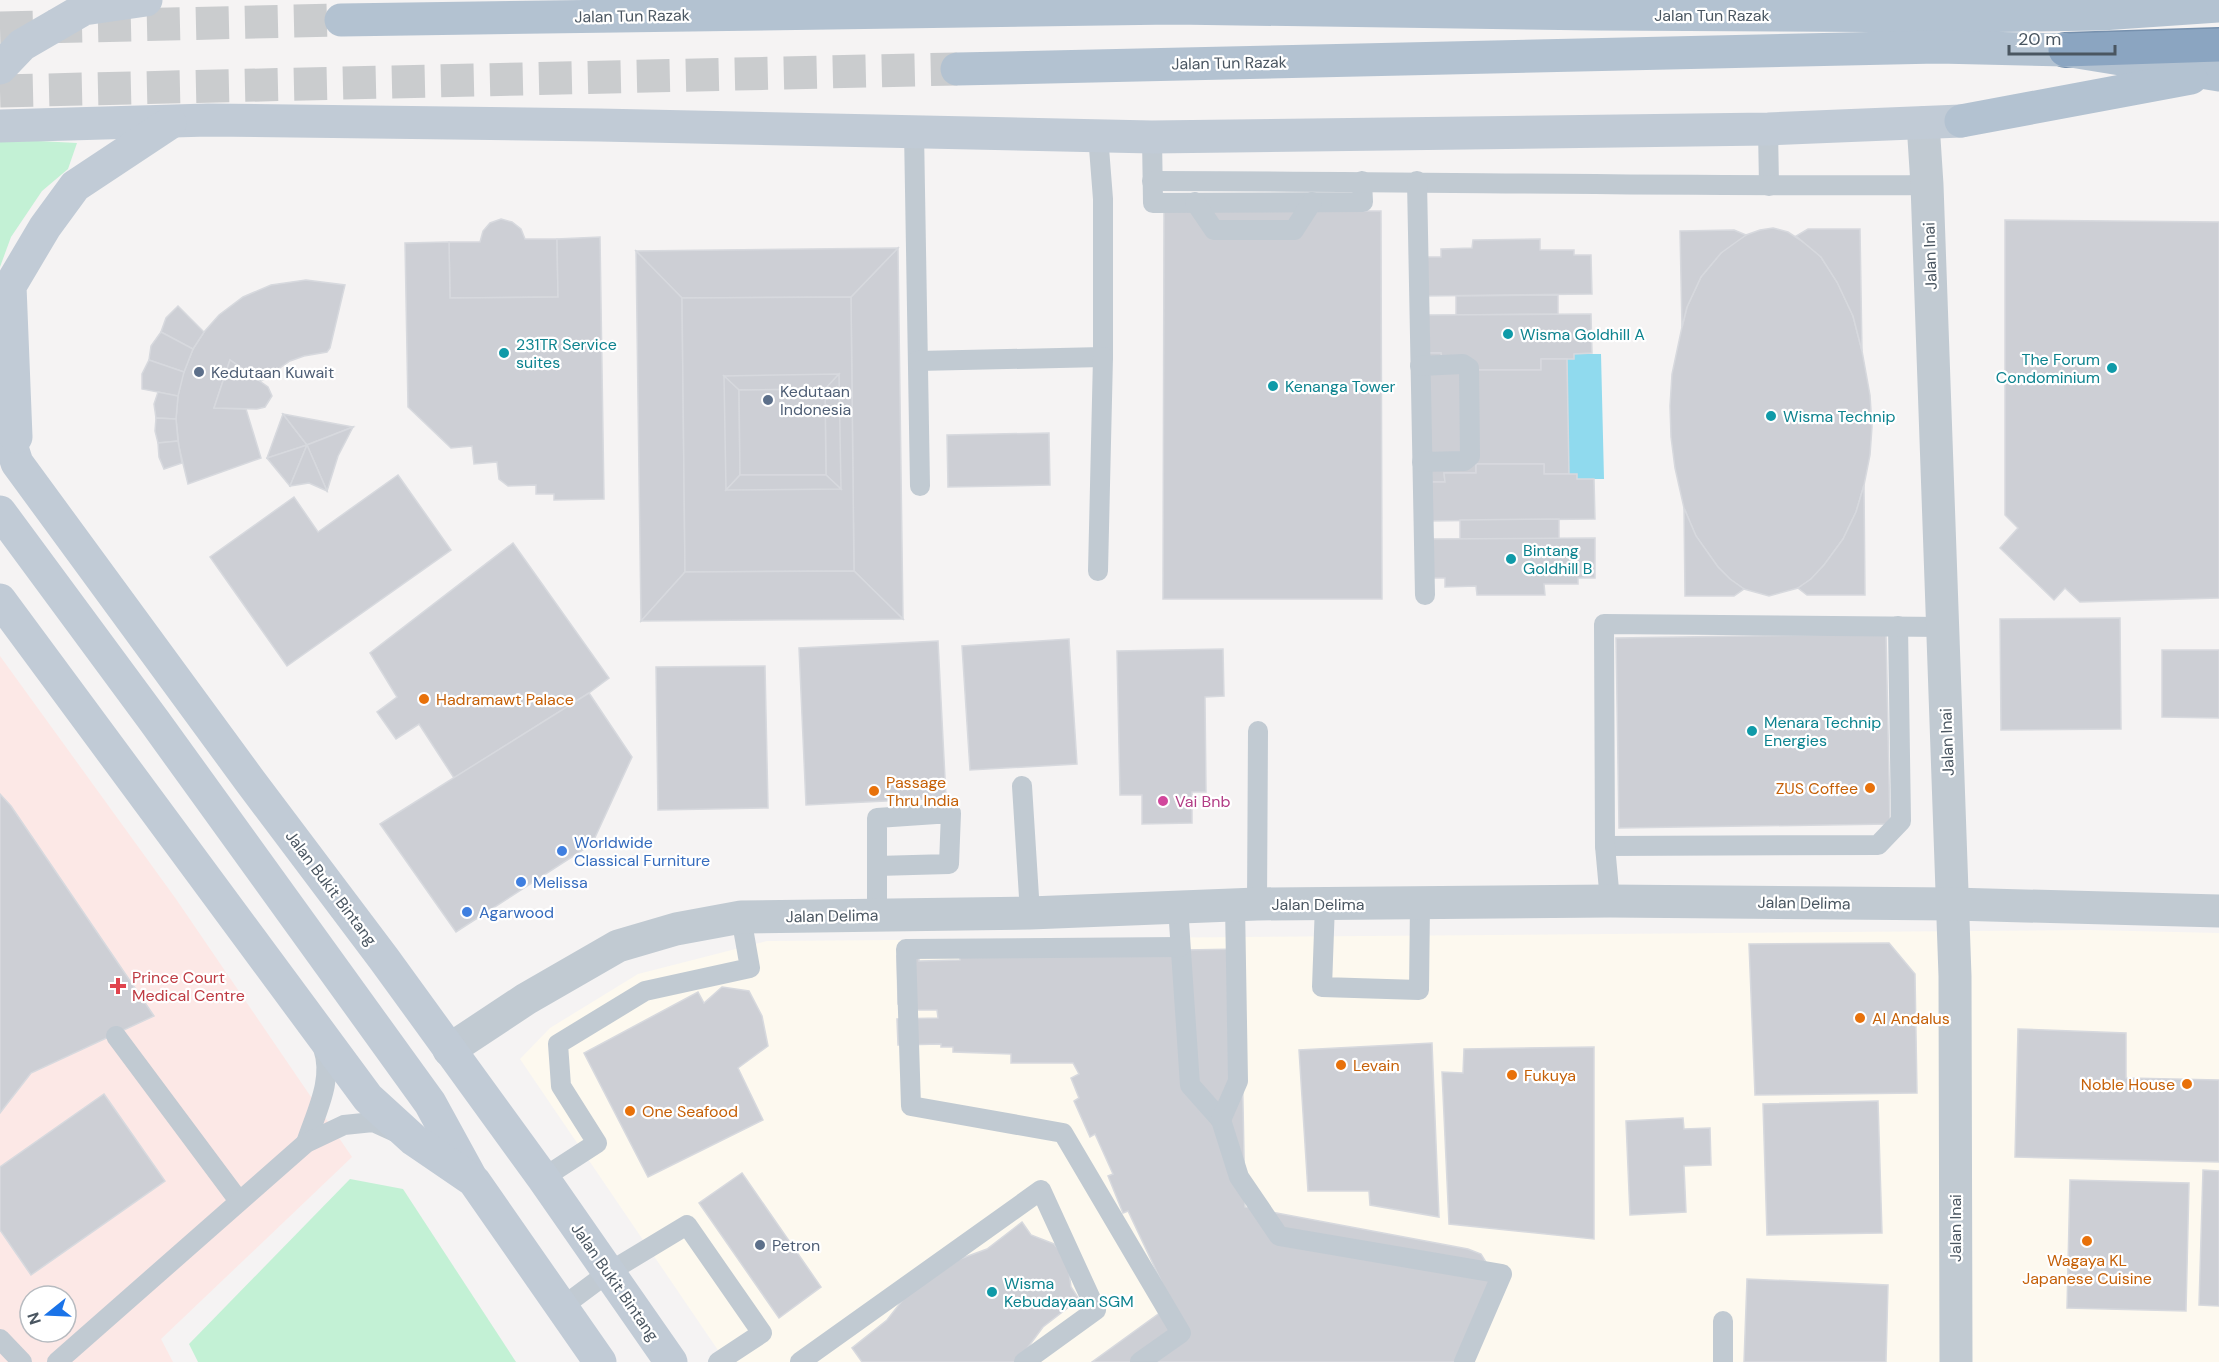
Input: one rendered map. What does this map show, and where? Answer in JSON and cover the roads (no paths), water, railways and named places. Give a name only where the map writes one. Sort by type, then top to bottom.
[{"type":"highway","points":[[2065,50],[2216,65]]},
{"type":"main road","points":[[0,68],[22,45],[84,9],[146,0]]},
{"type":"main road","name":"Jalan Tun Razak","points":[[341,20],[1174,8],[1514,6],[1960,16],[2101,14],[2217,5]]},
{"type":"main road","name":"Jalan Tun Razak","points":[[957,69],[1938,47],[2065,50]]},
{"type":"main road","points":[[0,126],[171,123],[208,120],[1152,137],[1768,129],[1961,121],[2216,65]]},
{"type":"main road","points":[[17,462],[10,286],[45,227],[75,186],[171,123]]},
{"type":"main road","name":"Jalan Bukit Bintang","points":[[0,410],[17,462],[450,1050],[543,1178],[671,1362]]},
{"type":"main road","points":[[0,512],[156,722],[430,1103],[474,1181],[600,1362]]},
{"type":"main road","points":[[0,600],[368,1098],[414,1140],[474,1181]]},
{"type":"street","name":"Jalan Inai","points":[[1923,123],[1953,904],[1956,1362]]},
{"type":"street","name":"Jalan Delima","points":[[450,1050],[526,999],[618,946],[676,929],[741,916],[1030,913],[1246,904],[1610,901],[1953,904],[2219,911]]},
{"type":"lane","points":[[1768,129],[1769,186]]},
{"type":"lane","points":[[914,131],[920,486]]},
{"type":"lane","points":[[1098,135],[1103,199],[1103,357],[1098,571]]},
{"type":"lane","points":[[1152,137],[1153,203],[1363,202],[1362,181]]},
{"type":"lane","points":[[1152,181],[1417,181],[1769,186],[1927,185]]},
{"type":"lane","points":[[1417,181],[1425,595]]},
{"type":"lane","points":[[1195,202],[1214,230],[1294,230],[1312,202]]},
{"type":"lane","points":[[918,361],[1103,357]]},
{"type":"lane","points":[[1420,366],[1463,364],[1469,368],[1470,456],[1464,461],[1422,462]]},
{"type":"lane","points":[[1610,901],[1605,846],[1604,624],[1942,627]]},
{"type":"lane","points":[[1605,846],[1878,845],[1901,821],[1898,626]]},
{"type":"lane","points":[[1221,1120],[1238,1081],[1246,904],[1258,730]]},
{"type":"lane","points":[[1022,786],[1030,913]]},
{"type":"lane","points":[[877,866],[950,864],[951,813],[877,818],[877,866],[877,915]]},
{"type":"lane","points":[[1325,904],[1322,987],[1419,990],[1420,904]]},
{"type":"lane","points":[[1178,907],[1190,1085],[1221,1120],[1239,1177],[1280,1236],[1502,1274],[1464,1362]]},
{"type":"lane","points":[[543,1178],[597,1143],[561,1086],[558,1044],[645,991],[750,968],[741,916]]},
{"type":"lane","points":[[1140,1362],[1182,1333],[1063,1133],[911,1106],[906,949],[1180,947]]},
{"type":"lane","points":[[306,1143],[326,1085],[328,1072],[325,1053],[315,1024]]},
{"type":"lane","points":[[116,1036],[239,1201]]},
{"type":"lane","points":[[1190,1085],[1203,1092],[1214,1094],[1238,1081]]},
{"type":"lane","points":[[57,1362],[306,1143],[344,1125],[373,1122],[414,1140]]},
{"type":"lane","points":[[800,1362],[1041,1190],[1096,1310],[1024,1362]]},
{"type":"lane","points":[[562,1307],[609,1272],[687,1226],[762,1333],[718,1362]]},
{"type":"lane","points":[[1723,1321],[1723,1362]]},
{"type":"lane","points":[[0,1339],[22,1362]]},
{"type":"water","points":[[1574,354],[1601,354],[1604,479],[1577,479],[1577,474],[1569,474],[1567,359],[1574,359]]},
{"type":"tunnel","points":[[0,28],[341,20]]},
{"type":"tunnel","points":[[0,91],[957,69]]},
{"type":"place","name":"Wisma Goldhill A","points":[[1508,334]]},
{"type":"place","name":"231TR Service suites","points":[[504,353]]},
{"type":"place","name":"The Forum Condominium","points":[[2112,368]]},
{"type":"place","name":"Kedutaan Kuwait","points":[[199,372]]},
{"type":"place","name":"Kenanga Tower","points":[[1273,386]]},
{"type":"place","name":"Kedutaan Indonesia","points":[[768,400]]},
{"type":"place","name":"Wisma Technip","points":[[1771,416]]},
{"type":"place","name":"Bintang Goldhill B","points":[[1511,559]]},
{"type":"place","name":"Hadramawt Palace","points":[[424,699]]},
{"type":"place","name":"Menara Technip Energies","points":[[1752,731]]},
{"type":"place","name":"ZUS Coffee","points":[[1870,788]]},
{"type":"place","name":"Passage Thru India","points":[[874,791]]},
{"type":"place","name":"Vai Bnb","points":[[1163,801]]},
{"type":"place","name":"Worldwide Classical Furniture","points":[[562,851]]},
{"type":"place","name":"Melissa","points":[[521,882]]},
{"type":"place","name":"Agarwood","points":[[467,912]]},
{"type":"place","name":"Prince Court Medical Centre","points":[[118,986]]},
{"type":"place","name":"Al Andalus","points":[[1860,1018]]},
{"type":"place","name":"Levain","points":[[1341,1065]]},
{"type":"place","name":"Fukuya","points":[[1512,1075]]},
{"type":"place","name":"Noble House","points":[[2187,1084]]},
{"type":"place","name":"One Seafood","points":[[630,1111]]},
{"type":"place","name":"Wagaya KL Japanese Cuisine","points":[[2087,1241]]},
{"type":"place","name":"Petron","points":[[760,1245]]},
{"type":"place","name":"Wisma Kebudayaan SGM","points":[[992,1292]]}]
